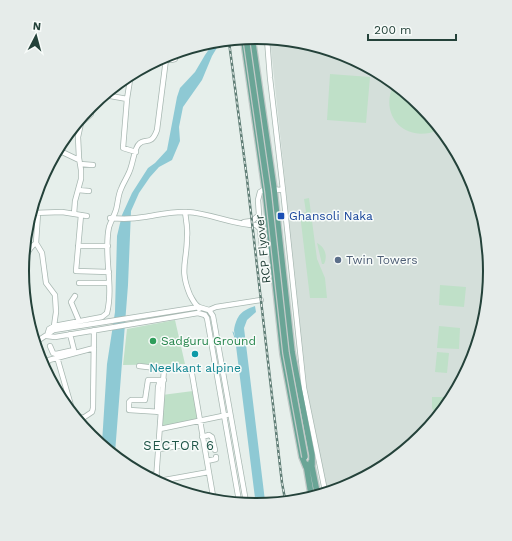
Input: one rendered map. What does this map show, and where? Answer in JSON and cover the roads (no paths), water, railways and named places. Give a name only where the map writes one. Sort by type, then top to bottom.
[{"type":"main road","points":[[249,44],[274,189],[292,352],[312,455],[309,466],[311,491]]},
{"type":"main road","points":[[249,44],[287,380],[302,457],[309,466],[316,490]]},
{"type":"main road","name":"RCP Flyover","points":[[249,44],[271,190],[289,353],[309,466]]},
{"type":"street","points":[[267,44],[304,388],[324,487]]},
{"type":"street","points":[[47,336],[50,329],[54,326],[102,317],[107,313],[109,305],[109,228],[116,210],[120,190],[131,169],[139,143],[150,140],[154,137],[157,130],[163,64]]},
{"type":"street","points":[[130,82],[123,148],[136,152]]},
{"type":"street","points":[[111,96],[127,99]]},
{"type":"street","points":[[74,214],[82,170],[78,137],[80,127]]},
{"type":"street","points":[[62,152],[80,162],[93,165]]},
{"type":"street","points":[[238,223],[252,221],[257,218],[259,215],[258,195],[260,192],[265,189],[283,190]]},
{"type":"street","points":[[78,190],[89,191]]},
{"type":"street","points":[[37,213],[53,211],[87,216]]},
{"type":"street","points":[[113,219],[133,218],[174,212],[202,214],[242,225],[258,226],[260,229],[262,247],[266,251],[280,251]]},
{"type":"street","points":[[185,212],[188,234],[184,273],[185,281],[194,304],[209,310],[213,316],[245,497]]},
{"type":"street","points":[[81,214],[76,271],[109,272]]},
{"type":"street","points":[[36,216],[36,243],[42,253],[46,283],[55,295],[56,312],[54,326]]},
{"type":"street","points":[[30,247],[36,243]]},
{"type":"street","points":[[78,246],[108,246]]},
{"type":"street","points":[[79,283],[109,283]]},
{"type":"street","points":[[75,296],[70,302],[79,321]]},
{"type":"street","points":[[209,310],[216,307],[261,300]]},
{"type":"street","points":[[199,307],[200,313]]},
{"type":"street","points":[[40,339],[47,336],[54,330],[199,307]]},
{"type":"street","points":[[47,336],[70,334],[200,313],[205,315],[207,318],[238,497]]},
{"type":"street","points":[[100,323],[101,329]]},
{"type":"street","points":[[83,418],[92,412],[93,408],[94,330]]},
{"type":"street","points":[[70,334],[74,350]]},
{"type":"street","points":[[50,346],[55,354],[90,347],[93,339]]},
{"type":"street","points":[[48,361],[94,348]]},
{"type":"street","points":[[57,358],[69,400]]},
{"type":"street","points":[[139,366],[164,369],[185,368],[190,370],[192,374],[213,493]]},
{"type":"street","points":[[157,475],[160,429],[159,412],[164,369]]},
{"type":"street","points":[[159,412],[129,410],[129,402],[131,400],[146,400],[147,381],[150,379],[162,380]]},
{"type":"street","points":[[160,429],[230,414]]},
{"type":"street","points":[[202,437],[209,435],[212,437],[215,449],[208,449]]},
{"type":"street","points":[[159,449],[191,444]]},
{"type":"street","points":[[207,461],[216,459],[216,457]]},
{"type":"street","points":[[165,478],[209,472]]},
{"type":"water","points":[[218,47],[202,80],[183,107],[179,127],[180,141],[172,160],[159,167],[150,177],[139,193],[131,211],[128,285],[115,449],[102,438],[107,364],[115,312],[117,236],[122,215],[132,193],[148,168],[167,150],[180,88],[195,72],[210,48]]},
{"type":"water","points":[[255,306],[256,312],[247,320],[244,328],[265,497],[255,498],[234,330],[238,317],[246,310]]},
{"type":"waterway","points":[[233,332],[236,341]]},
{"type":"railway","points":[[229,45],[247,179],[284,496]]},
{"type":"place","name":"Ghansoli Naka","points":[[281,216]]},
{"type":"place","name":"Twin Towers","points":[[338,260]]},
{"type":"place","name":"Sadguru Ground","points":[[153,341]]},
{"type":"place","name":"Neelkant alpine","points":[[195,354]]},
{"type":"district","name":"SECTOR 6","points":[[179,445]]}]
